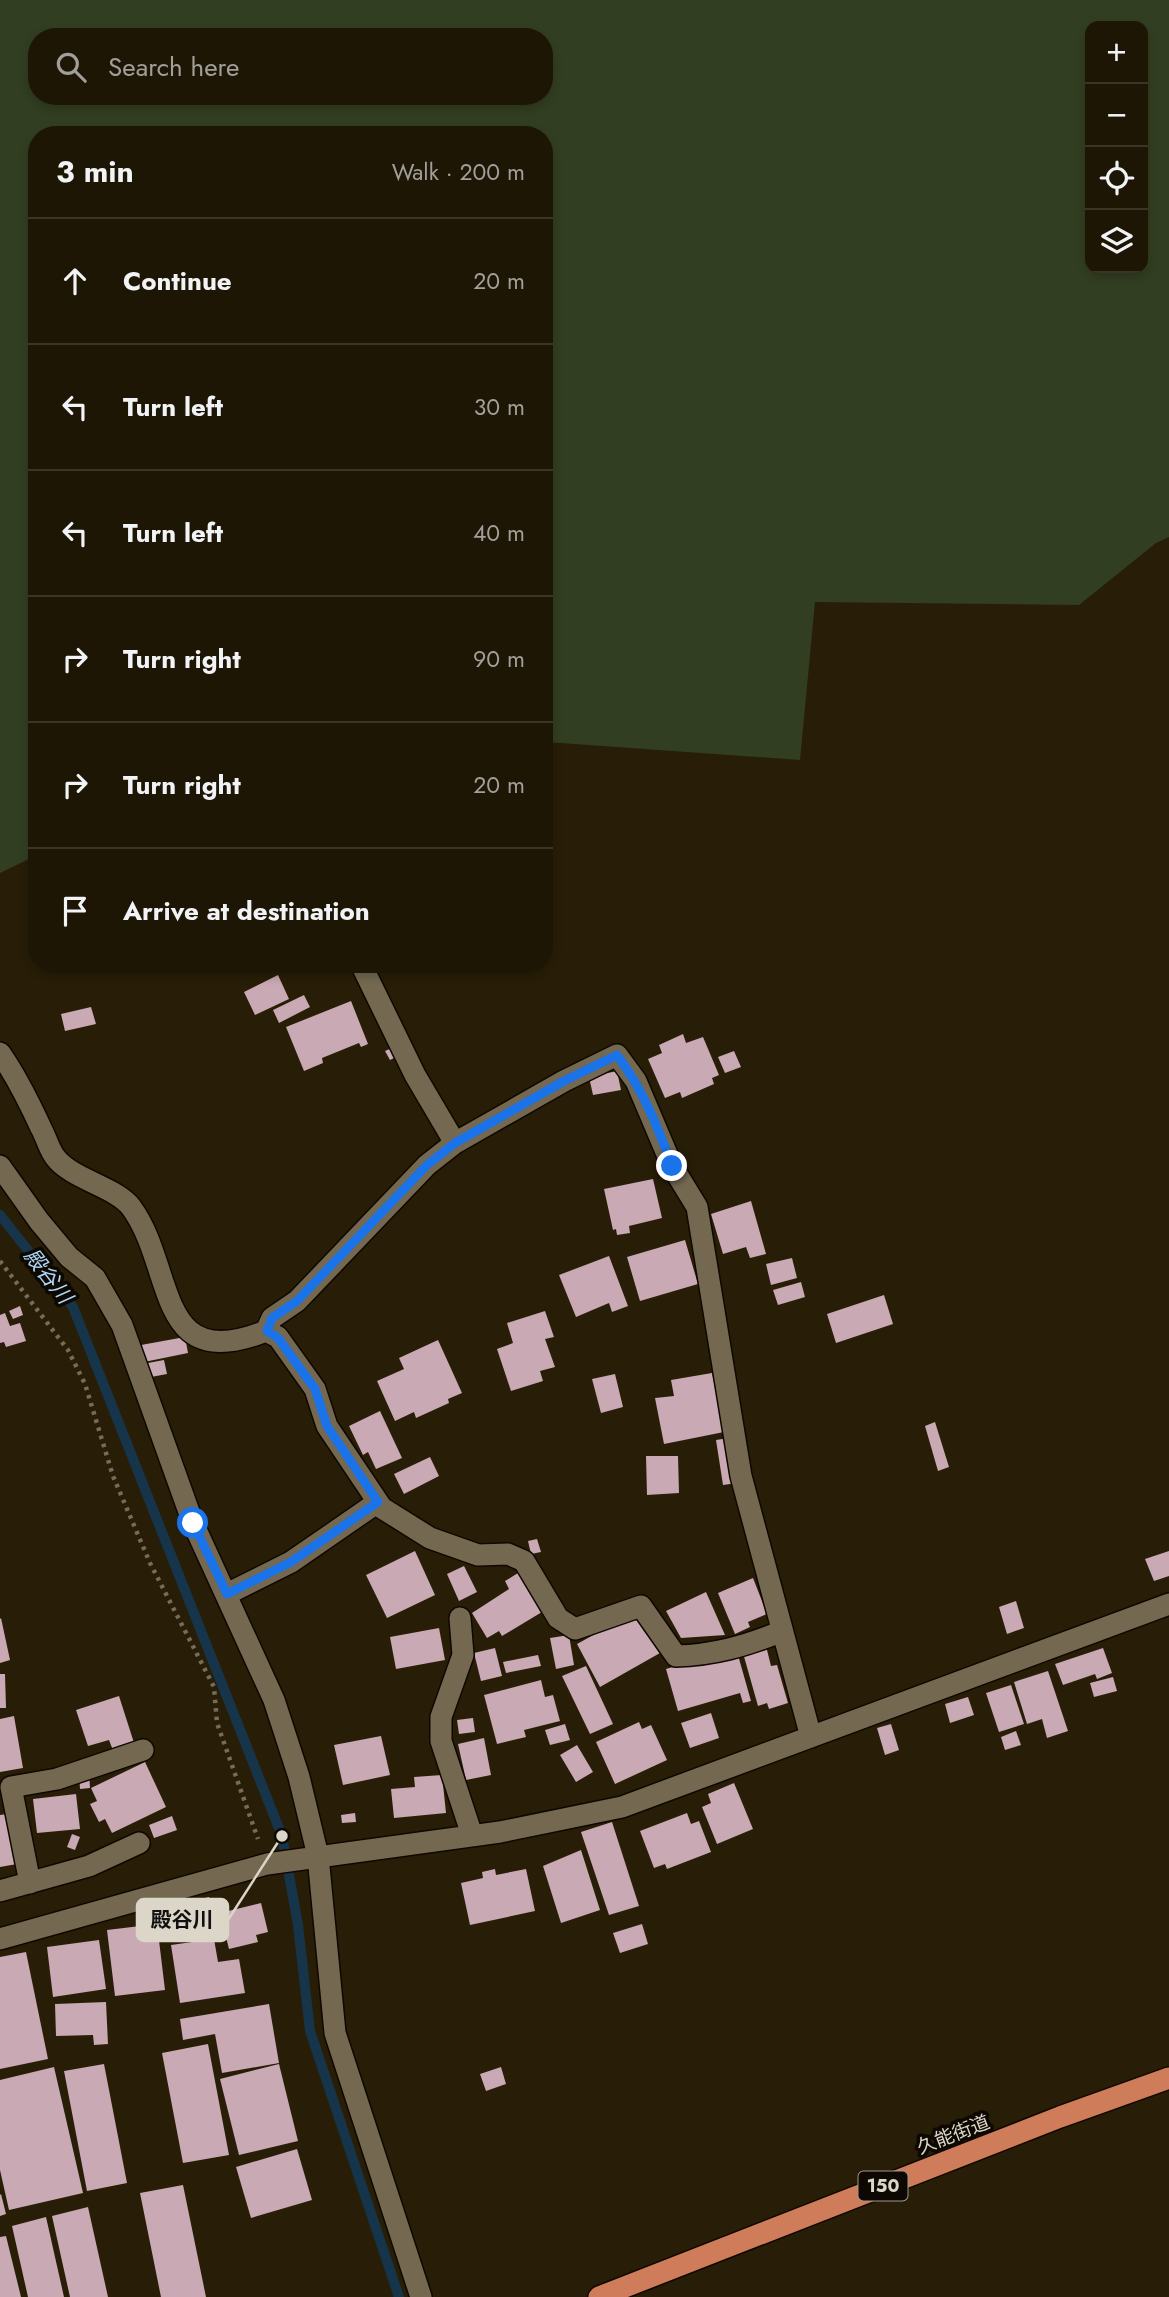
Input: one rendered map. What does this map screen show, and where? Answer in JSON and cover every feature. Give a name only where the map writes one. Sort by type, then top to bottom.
[{"type":"highway","name":"久能街道","points":[[599,2297],[1047,2122],[1169,2078]]},
{"type":"street","points":[[365,973],[415,1075],[455,1143]]},
{"type":"street","points":[[0,1053],[15,1073],[56,1159],[130,1205],[145,1234],[181,1323],[197,1336],[216,1344],[244,1340],[267,1331],[272,1318],[297,1301],[427,1165],[455,1143],[564,1081],[617,1055],[636,1081],[651,1109],[672,1166],[697,1207],[741,1476],[780,1632],[811,1737]]},
{"type":"street","points":[[0,1166],[39,1222],[69,1257],[95,1278],[122,1325],[193,1523],[274,1700],[299,1777],[335,2033],[421,2297]]},
{"type":"street","points":[[267,1331],[278,1338],[315,1389],[327,1426],[378,1502],[430,1538],[478,1555],[508,1554],[524,1561],[558,1618],[575,1629],[642,1606],[676,1656],[718,1653],[780,1632]]},
{"type":"street","points":[[227,1594],[291,1562],[378,1502]]},
{"type":"street","points":[[0,1939],[267,1864],[472,1835],[622,1807],[1169,1604]]},
{"type":"street","points":[[460,1618],[463,1655],[441,1717],[441,1741],[472,1835]]},
{"type":"street","points":[[30,1883],[11,1787],[57,1780],[143,1750]]},
{"type":"street","points":[[0,1891],[89,1866],[139,1843]]},
{"type":"path","points":[[0,1261],[68,1350],[85,1384],[114,1476],[150,1563],[214,1688],[217,1723],[267,1864]]},
{"type":"green space","points":[[0,0],[1169,0],[1169,537],[1156,543],[1079,605],[815,602],[800,760],[553,742],[553,126],[28,126],[28,859],[0,873]]},
{"type":"building","points":[[278,975],[289,999],[255,1015],[244,992]]},
{"type":"building","points":[[304,995],[310,1007],[279,1023],[273,1010]]},
{"type":"building","points":[[351,1001],[368,1044],[361,1047],[359,1043],[322,1058],[323,1063],[304,1071],[286,1027]]},
{"type":"building","points":[[91,1007],[96,1024],[65,1031],[61,1014]]},
{"type":"building","points":[[683,1034],[686,1043],[703,1037],[719,1075],[712,1078],[714,1084],[682,1098],[680,1092],[665,1098],[648,1059],[662,1053],[659,1045]]},
{"type":"building","points":[[394,1047],[398,1056],[390,1060],[385,1051]]},
{"type":"building","points":[[734,1051],[741,1067],[725,1073],[718,1057]]},
{"type":"building","points":[[617,1071],[621,1090],[593,1095],[589,1077]]},
{"type":"building","points":[[653,1179],[662,1218],[629,1226],[630,1233],[617,1235],[616,1229],[613,1230],[604,1189]]},
{"type":"building","points":[[751,1201],[766,1254],[750,1258],[746,1247],[723,1254],[711,1214]]},
{"type":"building","points":[[685,1240],[698,1284],[640,1301],[627,1257]]},
{"type":"building","points":[[609,1256],[628,1306],[612,1312],[609,1303],[576,1317],[559,1275]]},
{"type":"building","points":[[792,1258],[797,1278],[771,1285],[766,1264]]},
{"type":"building","points":[[801,1282],[805,1297],[778,1305],[773,1290]]},
{"type":"building","points":[[884,1295],[893,1324],[836,1343],[827,1314]]},
{"type":"building","points":[[20,1306],[23,1315],[13,1319],[9,1311]]},
{"type":"building","points":[[545,1311],[554,1337],[545,1339],[555,1367],[540,1371],[543,1381],[511,1391],[497,1349],[513,1343],[507,1323]]},
{"type":"building","points":[[5,1313],[10,1326],[20,1323],[26,1341],[6,1347],[4,1342],[0,1343],[0,1315]]},
{"type":"building","points":[[185,1337],[188,1353],[144,1362],[141,1345]]},
{"type":"building","points":[[438,1340],[462,1393],[448,1399],[449,1403],[416,1418],[414,1412],[395,1421],[377,1381],[404,1369],[399,1358]]},
{"type":"building","points":[[164,1360],[167,1374],[151,1377],[148,1363]]},
{"type":"building","points":[[712,1373],[724,1432],[664,1444],[655,1398],[674,1396],[671,1380]]},
{"type":"building","points":[[615,1374],[623,1407],[601,1413],[592,1379]]},
{"type":"building","points":[[380,1411],[402,1458],[376,1469],[368,1452],[363,1455],[349,1426]]},
{"type":"building","points":[[935,1422],[949,1467],[938,1471],[925,1426]]},
{"type":"building","points":[[729,1438],[737,1483],[723,1485],[716,1440]]},
{"type":"building","points":[[646,1456],[678,1456],[679,1493],[647,1495]]},
{"type":"building","points":[[430,1457],[439,1476],[404,1494],[394,1474]]},
{"type":"building","points":[[537,1539],[541,1552],[531,1554],[528,1541]]},
{"type":"building","points":[[415,1551],[435,1595],[387,1618],[366,1575]]},
{"type":"building","points":[[1169,1551],[1169,1576],[1154,1581],[1145,1559]]},
{"type":"building","points":[[464,1566],[477,1592],[459,1601],[447,1574]]},
{"type":"building","points":[[518,1573],[542,1612],[502,1636],[499,1631],[487,1638],[472,1613],[509,1589],[505,1581]]},
{"type":"building","points":[[753,1578],[767,1614],[748,1622],[750,1627],[735,1634],[718,1593]]},
{"type":"building","points":[[706,1592],[725,1635],[681,1638],[666,1611]]},
{"type":"building","points":[[1016,1601],[1024,1628],[1007,1634],[999,1607]]},
{"type":"building","points":[[637,1611],[660,1653],[600,1687],[577,1644]]},
{"type":"building","points":[[0,1619],[10,1660],[0,1663]]},
{"type":"building","points":[[439,1628],[445,1660],[396,1669],[390,1637]]},
{"type":"building","points":[[569,1635],[574,1665],[556,1669],[550,1638]]},
{"type":"building","points":[[766,1646],[771,1666],[777,1665],[788,1703],[769,1709],[767,1703],[758,1706],[743,1653]]},
{"type":"building","points":[[495,1648],[502,1676],[481,1681],[474,1653]]},
{"type":"building","points":[[736,1648],[751,1701],[743,1703],[740,1693],[678,1711],[666,1669]]},
{"type":"building","points":[[1103,1648],[1112,1673],[1097,1679],[1095,1674],[1063,1685],[1055,1664]]},
{"type":"building","points":[[538,1655],[541,1666],[506,1673],[503,1662]]},
{"type":"building","points":[[586,1666],[613,1724],[590,1734],[562,1676]]},
{"type":"building","points":[[1048,1671],[1068,1731],[1047,1738],[1042,1719],[1027,1724],[1014,1682]]},
{"type":"building","points":[[0,1674],[5,1674],[6,1708],[0,1708]]},
{"type":"building","points":[[1113,1677],[1117,1691],[1094,1697],[1090,1683]]},
{"type":"building","points":[[541,1680],[545,1697],[553,1695],[560,1721],[524,1730],[526,1737],[497,1744],[484,1695]]},
{"type":"building","points":[[1011,1685],[1024,1724],[999,1732],[986,1693]]},
{"type":"building","points":[[119,1696],[135,1746],[114,1753],[109,1740],[88,1746],[76,1710]]},
{"type":"building","points":[[968,1697],[974,1715],[950,1723],[945,1704]]},
{"type":"building","points":[[711,1713],[719,1738],[690,1748],[681,1723]]},
{"type":"building","points":[[14,1716],[23,1768],[0,1772],[0,1719]]},
{"type":"building","points":[[473,1718],[475,1732],[459,1734],[457,1720]]},
{"type":"building","points":[[639,1722],[642,1729],[651,1725],[667,1760],[615,1784],[596,1742]]},
{"type":"building","points":[[565,1724],[570,1740],[550,1745],[545,1730]]},
{"type":"building","points":[[891,1724],[899,1750],[885,1755],[877,1728]]},
{"type":"building","points":[[1016,1731],[1021,1745],[1005,1750],[1001,1737]]},
{"type":"building","points":[[381,1736],[390,1775],[343,1785],[334,1745]]},
{"type":"building","points":[[484,1738],[491,1775],[466,1780],[458,1744]]},
{"type":"building","points":[[577,1745],[593,1772],[576,1782],[560,1755]]},
{"type":"building","points":[[145,1762],[166,1807],[112,1833],[105,1819],[99,1822],[90,1804],[97,1801],[91,1788]]},
{"type":"building","points":[[89,1771],[90,1788],[80,1789],[79,1772]]},
{"type":"building","points":[[442,1775],[446,1813],[394,1818],[391,1789],[415,1787],[414,1777]]},
{"type":"building","points":[[734,1783],[753,1829],[717,1844],[702,1807],[711,1803],[708,1794]]},
{"type":"building","points":[[76,1794],[80,1829],[37,1833],[33,1799]]},
{"type":"building","points":[[355,1813],[356,1822],[342,1823],[341,1815]]},
{"type":"building","points":[[687,1813],[691,1824],[699,1821],[711,1852],[667,1869],[665,1864],[654,1868],[640,1831]]},
{"type":"building","points":[[7,1814],[17,1864],[0,1867],[0,1815]]},
{"type":"building","points":[[172,1816],[177,1830],[154,1838],[149,1825]]},
{"type":"building","points":[[612,1822],[639,1906],[609,1915],[581,1832]]},
{"type":"building","points":[[72,1834],[80,1837],[75,1850],[67,1847]]},
{"type":"building","points":[[581,1850],[600,1910],[561,1923],[543,1866]]},
{"type":"building","points":[[495,1869],[496,1875],[526,1869],[535,1911],[470,1925],[461,1883],[483,1878],[482,1872]]},
{"type":"building","points":[[209,1897],[216,1924],[187,1931],[181,1904]]},
{"type":"building","points":[[261,1903],[268,1932],[256,1935],[258,1942],[229,1949],[220,1913]]},
{"type":"building","points":[[157,1924],[165,1990],[115,1996],[107,1930]]},
{"type":"building","points":[[642,1924],[648,1944],[620,1953],[613,1933]]},
{"type":"building","points":[[214,1939],[218,1962],[239,1959],[245,1993],[180,2003],[171,1945]]},
{"type":"building","points":[[99,1940],[106,1989],[53,1997],[47,1947]]},
{"type":"building","points":[[26,1952],[48,2059],[0,2069],[0,1957]]},
{"type":"building","points":[[106,2002],[108,2044],[94,2045],[93,2035],[56,2036],[55,2004]]},
{"type":"building","points":[[269,2004],[279,2063],[222,2073],[215,2034],[183,2040],[180,2019]]},
{"type":"building","points":[[208,2044],[229,2155],[183,2163],[162,2053]]},
{"type":"building","points":[[104,2064],[127,2183],[87,2191],[64,2071]]},
{"type":"building","points":[[279,2064],[298,2141],[239,2155],[220,2079]]},
{"type":"building","points":[[54,2067],[83,2193],[9,2210],[0,2170],[0,2080]]},
{"type":"building","points":[[501,2067],[506,2084],[486,2091],[480,2074]]},
{"type":"building","points":[[297,2149],[312,2200],[251,2218],[236,2167]]},
{"type":"building","points":[[183,2185],[206,2297],[161,2297],[140,2193]]},
{"type":"building","points":[[0,2195],[6,2214],[0,2216]]},
{"type":"building","points":[[88,2207],[108,2297],[70,2297],[52,2216]]},
{"type":"building","points":[[46,2217],[64,2297],[28,2297],[12,2226]]},
{"type":"building","points":[[6,2236],[21,2297],[0,2297],[0,2237]]},
{"type":"waterway","name":"殿谷川","points":[[0,1215],[73,1307],[282,1836],[298,1925],[310,2031],[399,2297]]},
{"type":"place","name":"殿谷川","points":[[282,1836]]},
{"type":"route","points":[[193,1523],[227,1594],[291,1562],[378,1502],[327,1426],[315,1389],[278,1338],[267,1331],[272,1318],[297,1301],[427,1165],[455,1143],[564,1081],[617,1055],[636,1081],[651,1109],[672,1166]]}]
